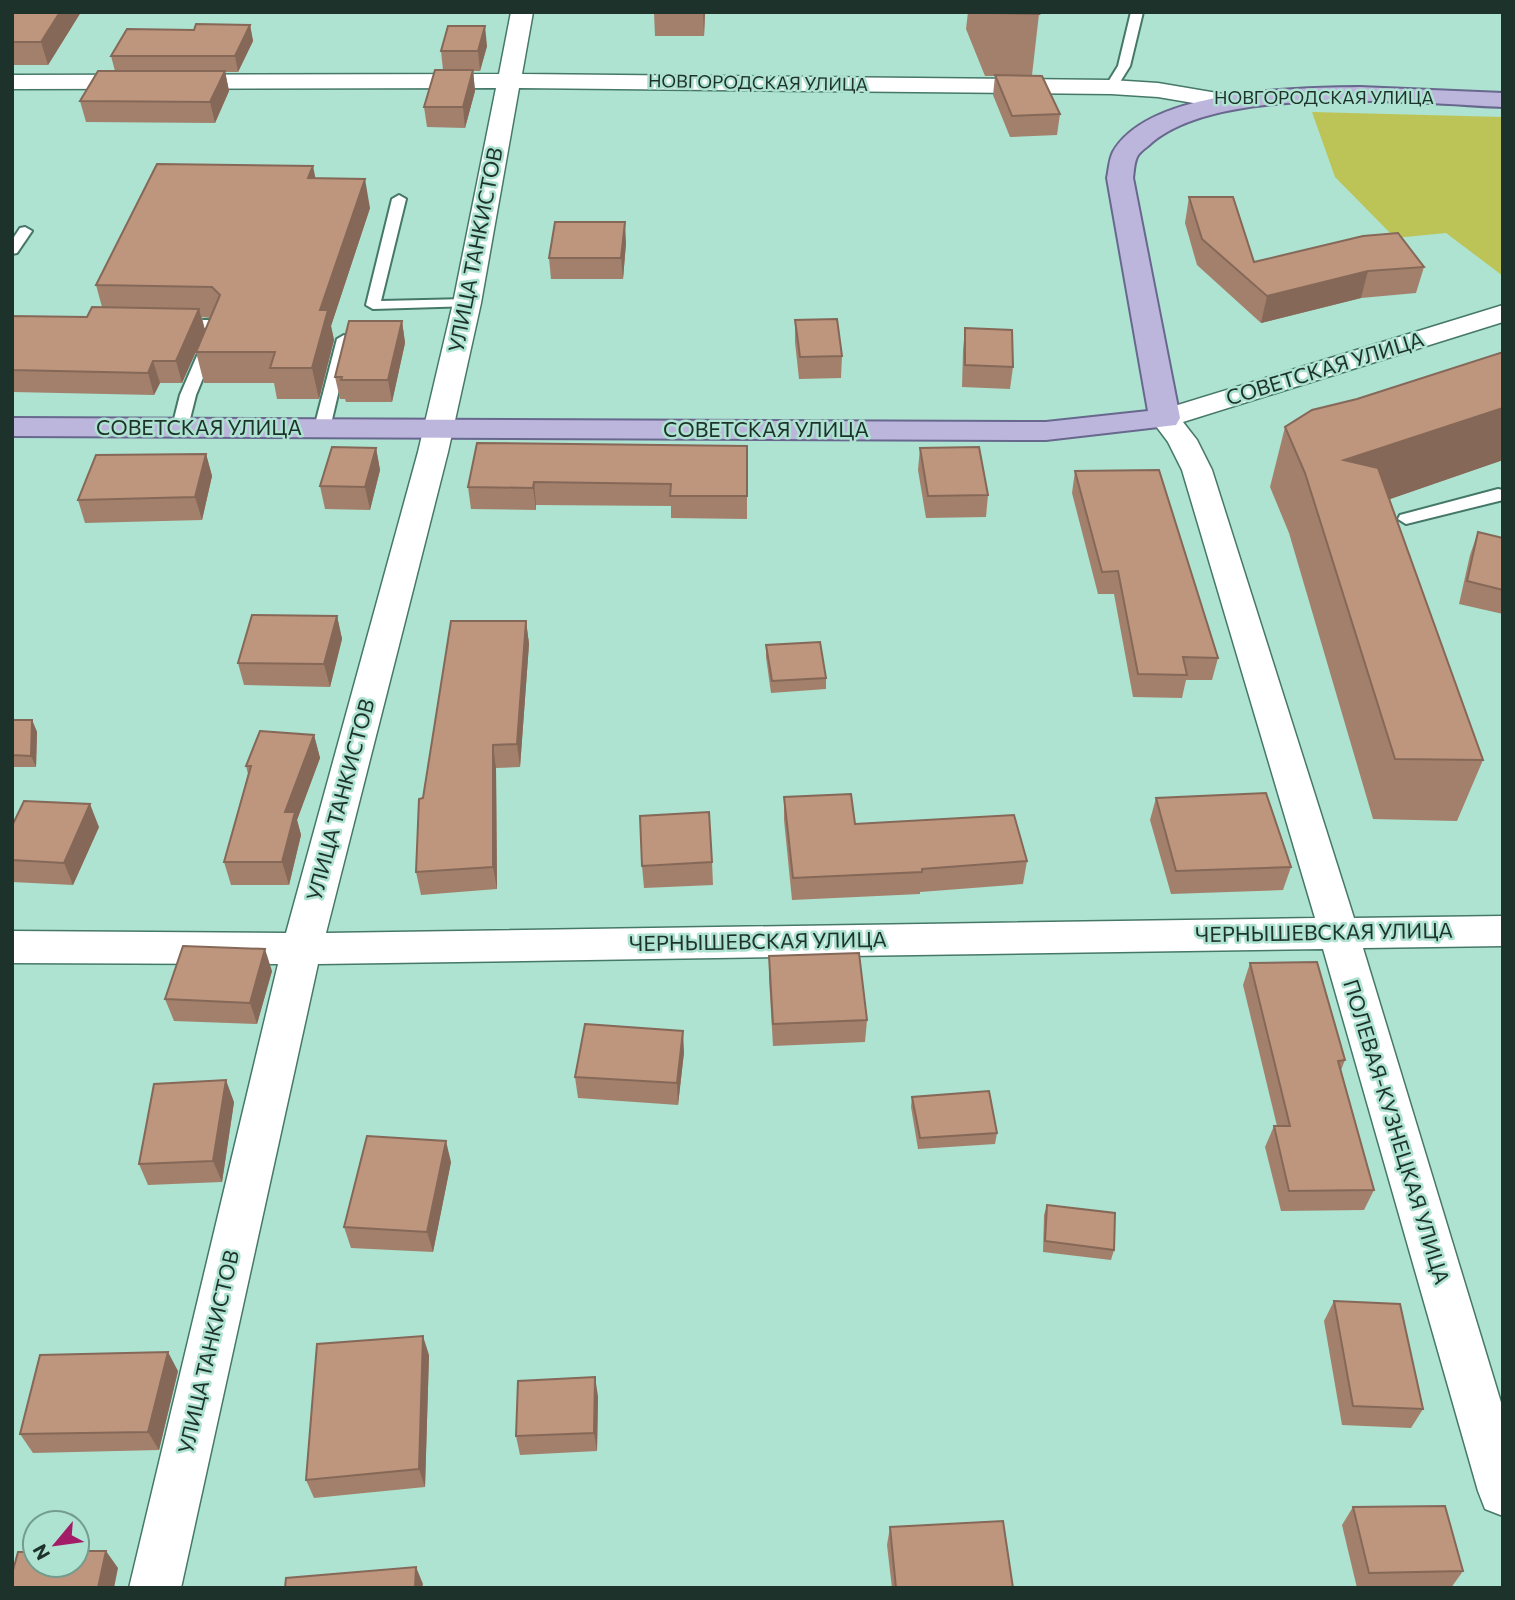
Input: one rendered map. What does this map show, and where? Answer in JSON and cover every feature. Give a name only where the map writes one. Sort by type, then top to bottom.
[{"type":"main road","points":[[1476,99],[1503,93]]},
{"type":"main road","name":"НОВГОРОДСКАЯ УЛИЦА","points":[[1229,102],[1284,97],[1360,96],[1503,100]]},
{"type":"main road","points":[[1165,418],[1120,178],[1125,153],[1142,135],[1187,112],[1229,102]]},
{"type":"main road","name":"СОВЕТСКАЯ УЛИЦА","points":[[12,427],[1046,431],[1165,418]]},
{"type":"street","name":"УЛИЦА ТАНКИСТОВ","points":[[155,1588],[302,949],[438,428],[467,303],[522,12]]},
{"type":"street","name":"НОВГОРОДСКАЯ УЛИЦА","points":[[12,82],[510,80],[1111,87],[1158,90],[1229,102]]},
{"type":"street","name":"СОВЕТСКАЯ УЛИЦА","points":[[1165,418],[1503,313]]},
{"type":"street","name":"ПОЛЕВАЯ-КУЗНЕЦКАЯ УЛИЦА","points":[[1165,418],[1182,440],[1197,470],[1339,932],[1352,984],[1503,1491]]},
{"type":"street","name":"ЧЕРНЫШЕВСКАЯ УЛИЦА","points":[[12,947],[302,949],[1503,930]]},
{"type":"lane","points":[[1111,87],[1124,66],[1137,12]]},
{"type":"lane","points":[[399,199],[373,304],[467,303]]},
{"type":"lane","points":[[12,250],[25,231]]},
{"type":"lane","points":[[163,323],[218,324],[188,395],[180,428]]},
{"type":"lane","points":[[322,428],[344,339]]},
{"type":"lane","points":[[1406,519],[1501,493]]},
{"type":"green space","points":[[1312,112],[1503,117],[1503,276],[1446,233],[1395,238],[1335,177]]},
{"type":"building","points":[[12,12],[60,12],[41,42],[12,42]]},
{"type":"building","points":[[1038,12],[1039,14],[991,13]]},
{"type":"building","points":[[196,24],[250,25],[235,56],[111,56],[127,29],[194,30]]},
{"type":"building","points":[[448,26],[485,26],[478,51],[441,51]]},
{"type":"building","points":[[435,70],[473,70],[463,107],[424,107]]},
{"type":"building","points":[[98,71],[225,71],[210,102],[80,101]]},
{"type":"building","points":[[995,75],[1042,76],[1060,114],[1012,116]]},
{"type":"building","points":[[157,164],[313,166],[308,178],[365,179],[320,310],[328,310],[312,368],[270,368],[275,352],[196,352],[220,295],[212,287],[96,285]]},
{"type":"building","points":[[1189,197],[1233,197],[1254,262],[1363,236],[1398,233],[1424,267],[1368,271],[1267,296],[1202,239]]},
{"type":"building","points":[[555,222],[625,222],[621,258],[549,258]]},
{"type":"building","points":[[92,307],[199,309],[176,361],[153,361],[148,373],[12,370],[12,316],[87,317]]},
{"type":"building","points":[[837,319],[842,356],[800,357],[795,320]]},
{"type":"building","points":[[349,321],[402,321],[388,380],[341,380],[342,377],[335,377]]},
{"type":"building","points":[[965,328],[1012,330],[1013,367],[965,365]]},
{"type":"building","points":[[1503,352],[1503,408],[1344,460],[1378,468],[1483,760],[1395,759],[1305,473],[1285,427],[1312,410],[1357,399]]},
{"type":"building","points":[[477,443],[747,446],[747,496],[670,496],[671,484],[534,482],[533,488],[468,487]]},
{"type":"building","points":[[332,447],[376,448],[365,487],[320,486]]},
{"type":"building","points":[[979,447],[988,495],[928,496],[920,448]]},
{"type":"building","points":[[206,454],[195,497],[78,500],[96,455]]},
{"type":"building","points":[[1159,470],[1218,658],[1183,657],[1187,675],[1138,674],[1118,571],[1102,572],[1075,471]]},
{"type":"building","points":[[1478,532],[1503,538],[1503,590],[1467,581]]},
{"type":"building","points":[[252,615],[337,616],[324,664],[238,663]]},
{"type":"building","points":[[451,621],[526,621],[517,744],[493,745],[493,867],[416,872],[419,799],[423,798]]},
{"type":"building","points":[[820,642],[826,678],[772,681],[766,645]]},
{"type":"building","points":[[12,720],[32,720],[31,756],[12,755]]},
{"type":"building","points":[[260,731],[314,735],[285,812],[295,812],[282,862],[224,862],[251,766],[246,766]]},
{"type":"building","points":[[1266,793],[1291,867],[1176,871],[1156,798]]},
{"type":"building","points":[[851,794],[855,824],[1014,815],[1027,861],[922,869],[922,872],[793,878],[784,797]]},
{"type":"building","points":[[24,801],[90,804],[64,863],[12,860],[12,826]]},
{"type":"building","points":[[709,812],[712,862],[642,866],[640,816]]},
{"type":"building","points":[[183,946],[265,949],[250,1003],[165,999]]},
{"type":"building","points":[[859,953],[867,1020],[773,1024],[769,956]]},
{"type":"building","points":[[1317,962],[1345,1060],[1338,1061],[1374,1190],[1289,1191],[1274,1126],[1290,1126],[1250,963]]},
{"type":"building","points":[[585,1024],[683,1031],[677,1083],[575,1077]]},
{"type":"building","points":[[226,1080],[213,1161],[139,1164],[154,1084]]},
{"type":"building","points":[[989,1091],[997,1133],[920,1138],[912,1097]]},
{"type":"building","points":[[367,1136],[446,1141],[427,1232],[344,1227]]},
{"type":"building","points":[[1047,1205],[1115,1213],[1114,1250],[1045,1241]]},
{"type":"building","points":[[1334,1301],[1400,1304],[1423,1409],[1353,1406]]},
{"type":"building","points":[[423,1336],[419,1469],[306,1480],[317,1344]]},
{"type":"building","points":[[168,1352],[148,1432],[20,1434],[40,1355]]},
{"type":"building","points":[[595,1377],[594,1433],[516,1436],[518,1381]]},
{"type":"building","points":[[1445,1506],[1463,1571],[1369,1573],[1353,1507]]},
{"type":"building","points":[[1003,1521],[1013,1588],[896,1588],[890,1527]]},
{"type":"building","points":[[91,1551],[106,1551],[98,1588],[12,1588],[12,1574],[18,1552],[21,1552],[21,1579],[91,1579]]},
{"type":"building","points":[[416,1567],[415,1588],[285,1588],[286,1578]]}]
